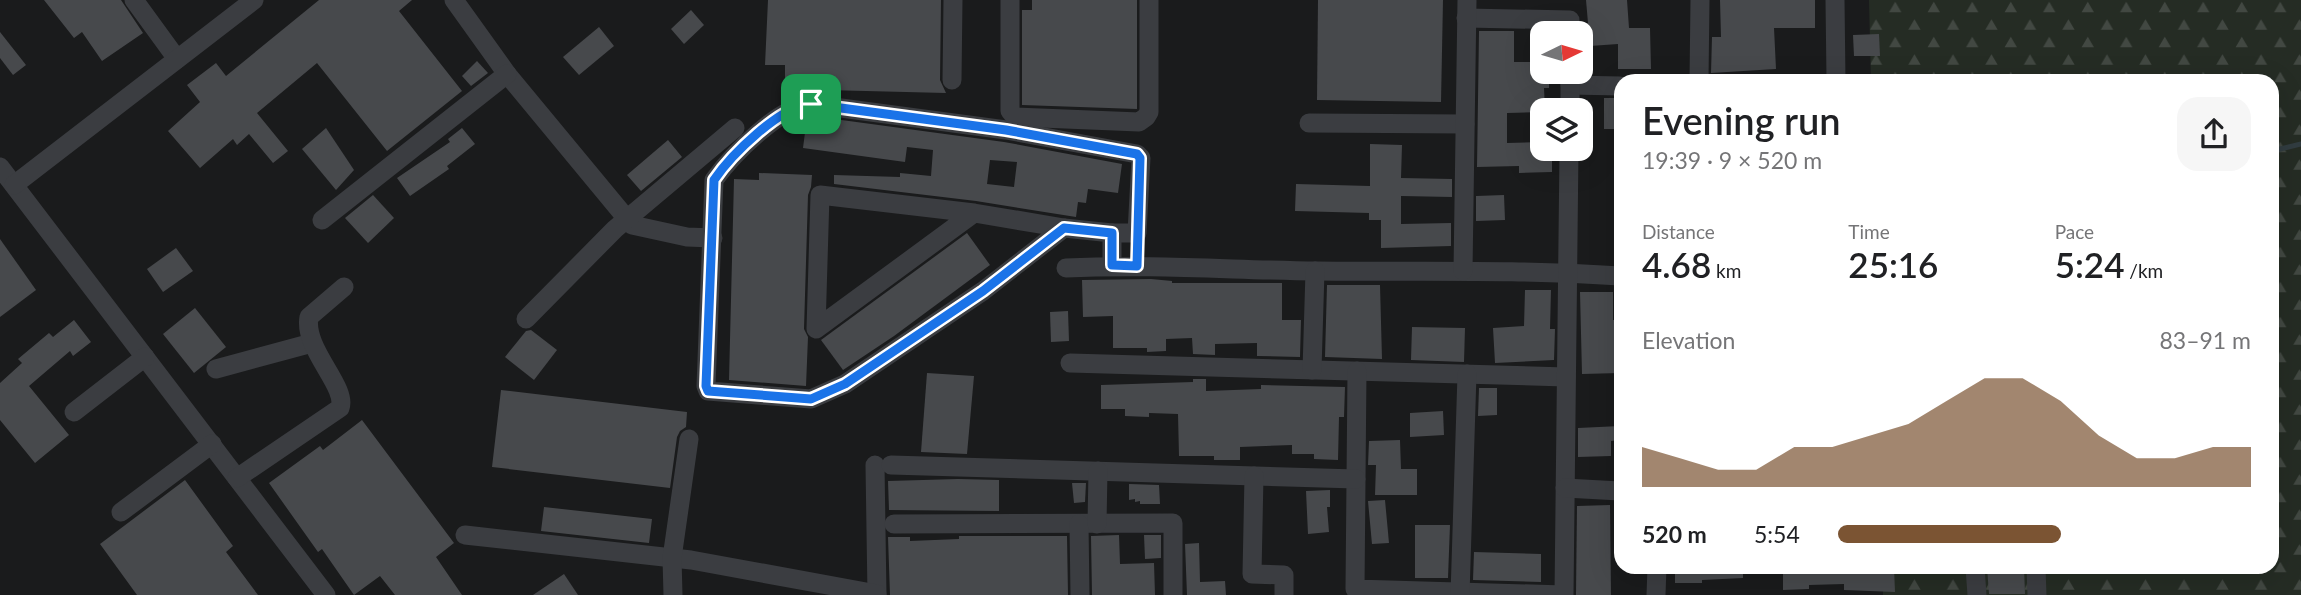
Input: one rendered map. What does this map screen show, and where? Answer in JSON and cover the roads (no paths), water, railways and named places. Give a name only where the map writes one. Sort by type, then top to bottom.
[{"type":"street","points":[[134,0],[177,60]]},
{"type":"street","points":[[14,185],[254,0]]},
{"type":"street","points":[[454,0],[507,74],[632,225],[687,237],[713,238]]},
{"type":"street","points":[[952,80],[953,0]]},
{"type":"street","points":[[1010,0],[1010,111],[1015,117],[1139,121],[1149,112],[1149,0]]},
{"type":"street","points":[[1570,21],[1571,0]]},
{"type":"street","points":[[1699,74],[1700,0]]},
{"type":"street","points":[[1835,0],[1836,74]]},
{"type":"street","points":[[1462,271],[1466,9],[1535,21]]},
{"type":"street","points":[[322,220],[507,74]]},
{"type":"street","points":[[1593,82],[1614,85]]},
{"type":"street","points":[[1064,228],[960,306],[845,384],[811,399],[708,391],[706,386],[714,180],[775,118],[799,105],[811,104],[1006,130],[1137,154],[1140,158],[1137,266]]},
{"type":"street","points":[[1309,123],[1465,124]]},
{"type":"street","points":[[526,319],[615,229],[735,128]]},
{"type":"street","points":[[1357,371],[1356,589],[1564,595],[1569,161]]},
{"type":"street","points":[[0,167],[326,595]]},
{"type":"street","points":[[974,213],[816,329],[820,195],[974,213],[1064,228],[1137,233]]},
{"type":"street","points":[[1112,233],[1112,265]]},
{"type":"street","points":[[1066,268],[1112,265],[1315,271],[1568,272],[1614,276]]},
{"type":"street","points":[[1312,370],[1315,271]]},
{"type":"street","points":[[237,478],[340,408],[341,397],[312,343],[307,325],[309,317],[344,288]]},
{"type":"street","points":[[216,369],[312,343]]},
{"type":"street","points":[[74,412],[145,357]]},
{"type":"street","points":[[1070,363],[1566,377]]},
{"type":"street","points":[[1460,593],[1467,374]]},
{"type":"street","points":[[673,595],[667,557],[688,439]]},
{"type":"street","points":[[121,512],[212,444]]},
{"type":"street","points":[[465,535],[667,557],[877,594],[883,465],[1356,479]]},
{"type":"street","points":[[1080,595],[1088,524],[1098,471]]},
{"type":"street","points":[[1254,476],[1252,574],[1284,575],[1284,595]]},
{"type":"street","points":[[1565,488],[1614,491]]},
{"type":"street","points":[[894,524],[1173,523],[1173,595]]},
{"type":"street","points":[[1656,595],[1657,574]]},
{"type":"street","points":[[1976,574],[1977,595]]},
{"type":"street","points":[[2036,574],[2037,595]]},
{"type":"waterway","points":[[2279,149],[2301,144]]}]
